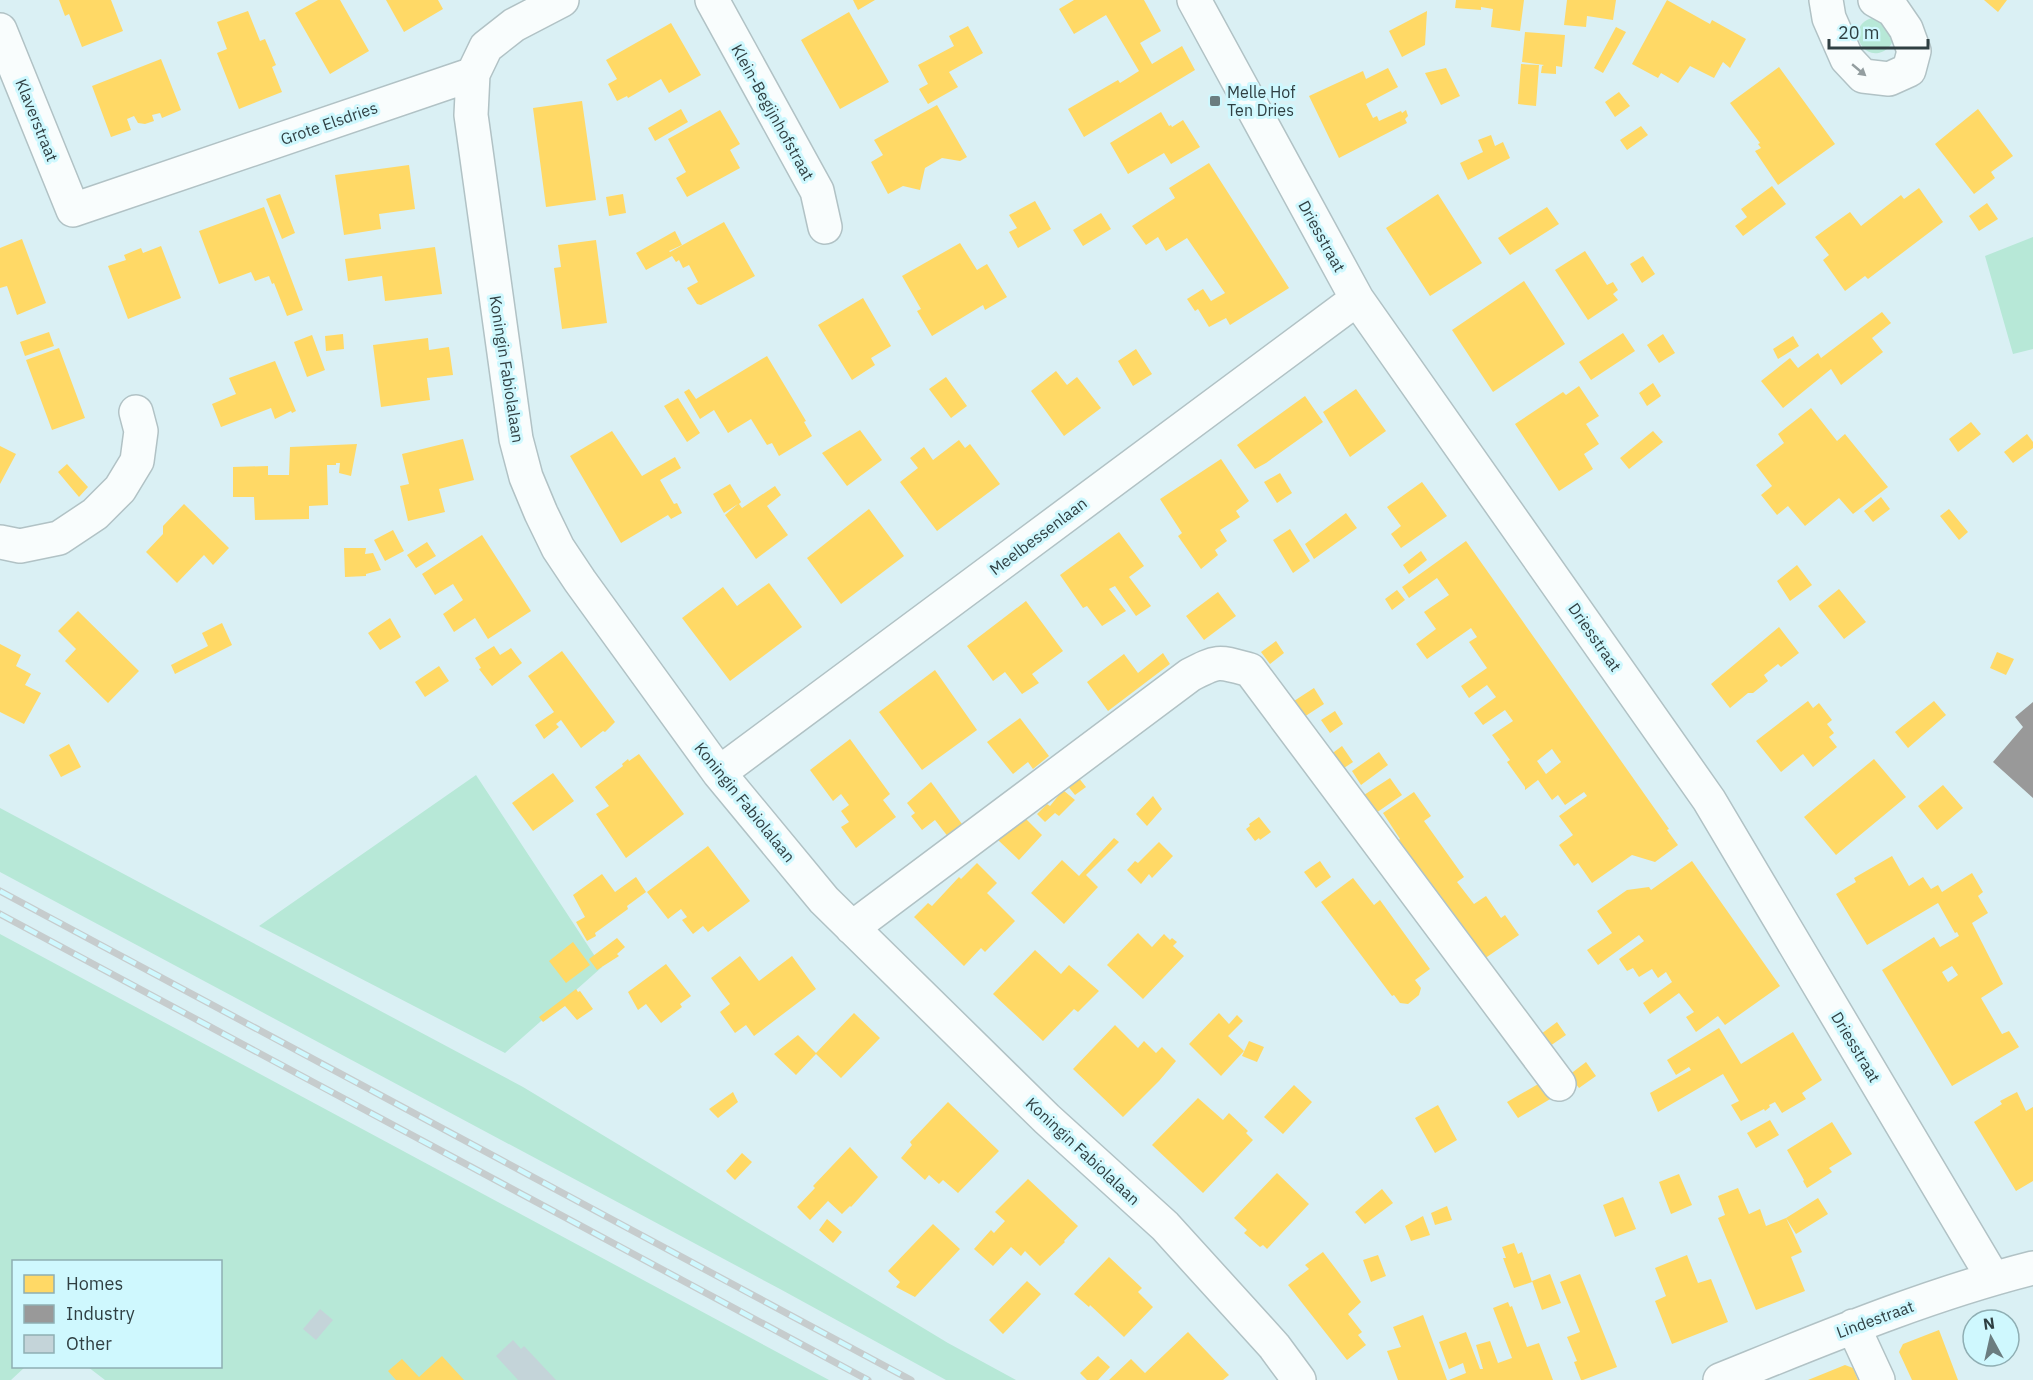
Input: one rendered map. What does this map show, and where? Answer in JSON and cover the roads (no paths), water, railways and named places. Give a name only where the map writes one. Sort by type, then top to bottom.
[{"type":"street","points":[[473,74],[486,47],[514,25],[562,0]]},
{"type":"street","name":"Klein-Begijnhofstraat","points":[[712,0],[817,191],[825,227]]},
{"type":"street","name":"Driesstraat","points":[[1194,0],[1357,299],[1710,800],[1992,1278]]},
{"type":"street","points":[[1826,0],[1829,18],[1847,59],[1863,76],[1889,79],[1909,70],[1914,51],[1906,29],[1893,10],[1875,0]]},
{"type":"street","name":"Klaverstraat","points":[[0,30],[73,210]]},
{"type":"street","name":"Grote Elsdries","points":[[73,210],[473,74]]},
{"type":"street","name":"Koningin Fabiolalaan","points":[[473,74],[471,115],[514,429],[526,477],[558,548],[719,773],[824,900],[1047,1119],[1165,1227],[1274,1346],[1299,1380]]},
{"type":"street","name":"Meelbessenlaan","points":[[719,773],[1357,299]]},
{"type":"street","points":[[0,542],[20,546],[59,538],[95,514],[120,489],[137,461],[141,431],[136,411]]},
{"type":"street","points":[[852,928],[1190,675],[1214,663],[1229,664],[1250,670],[1559,1084]]},
{"type":"street","name":"Lindestraat","points":[[1720,1380],[1853,1326],[1992,1278],[2033,1268]]},
{"type":"street","points":[[1853,1326],[1878,1380]]},
{"type":"railway","points":[[0,891],[911,1380]]},
{"type":"railway","points":[[0,914],[868,1380]]},
{"type":"place","name":"Melle Hof Ten Dries","points":[[1215,101]]}]
